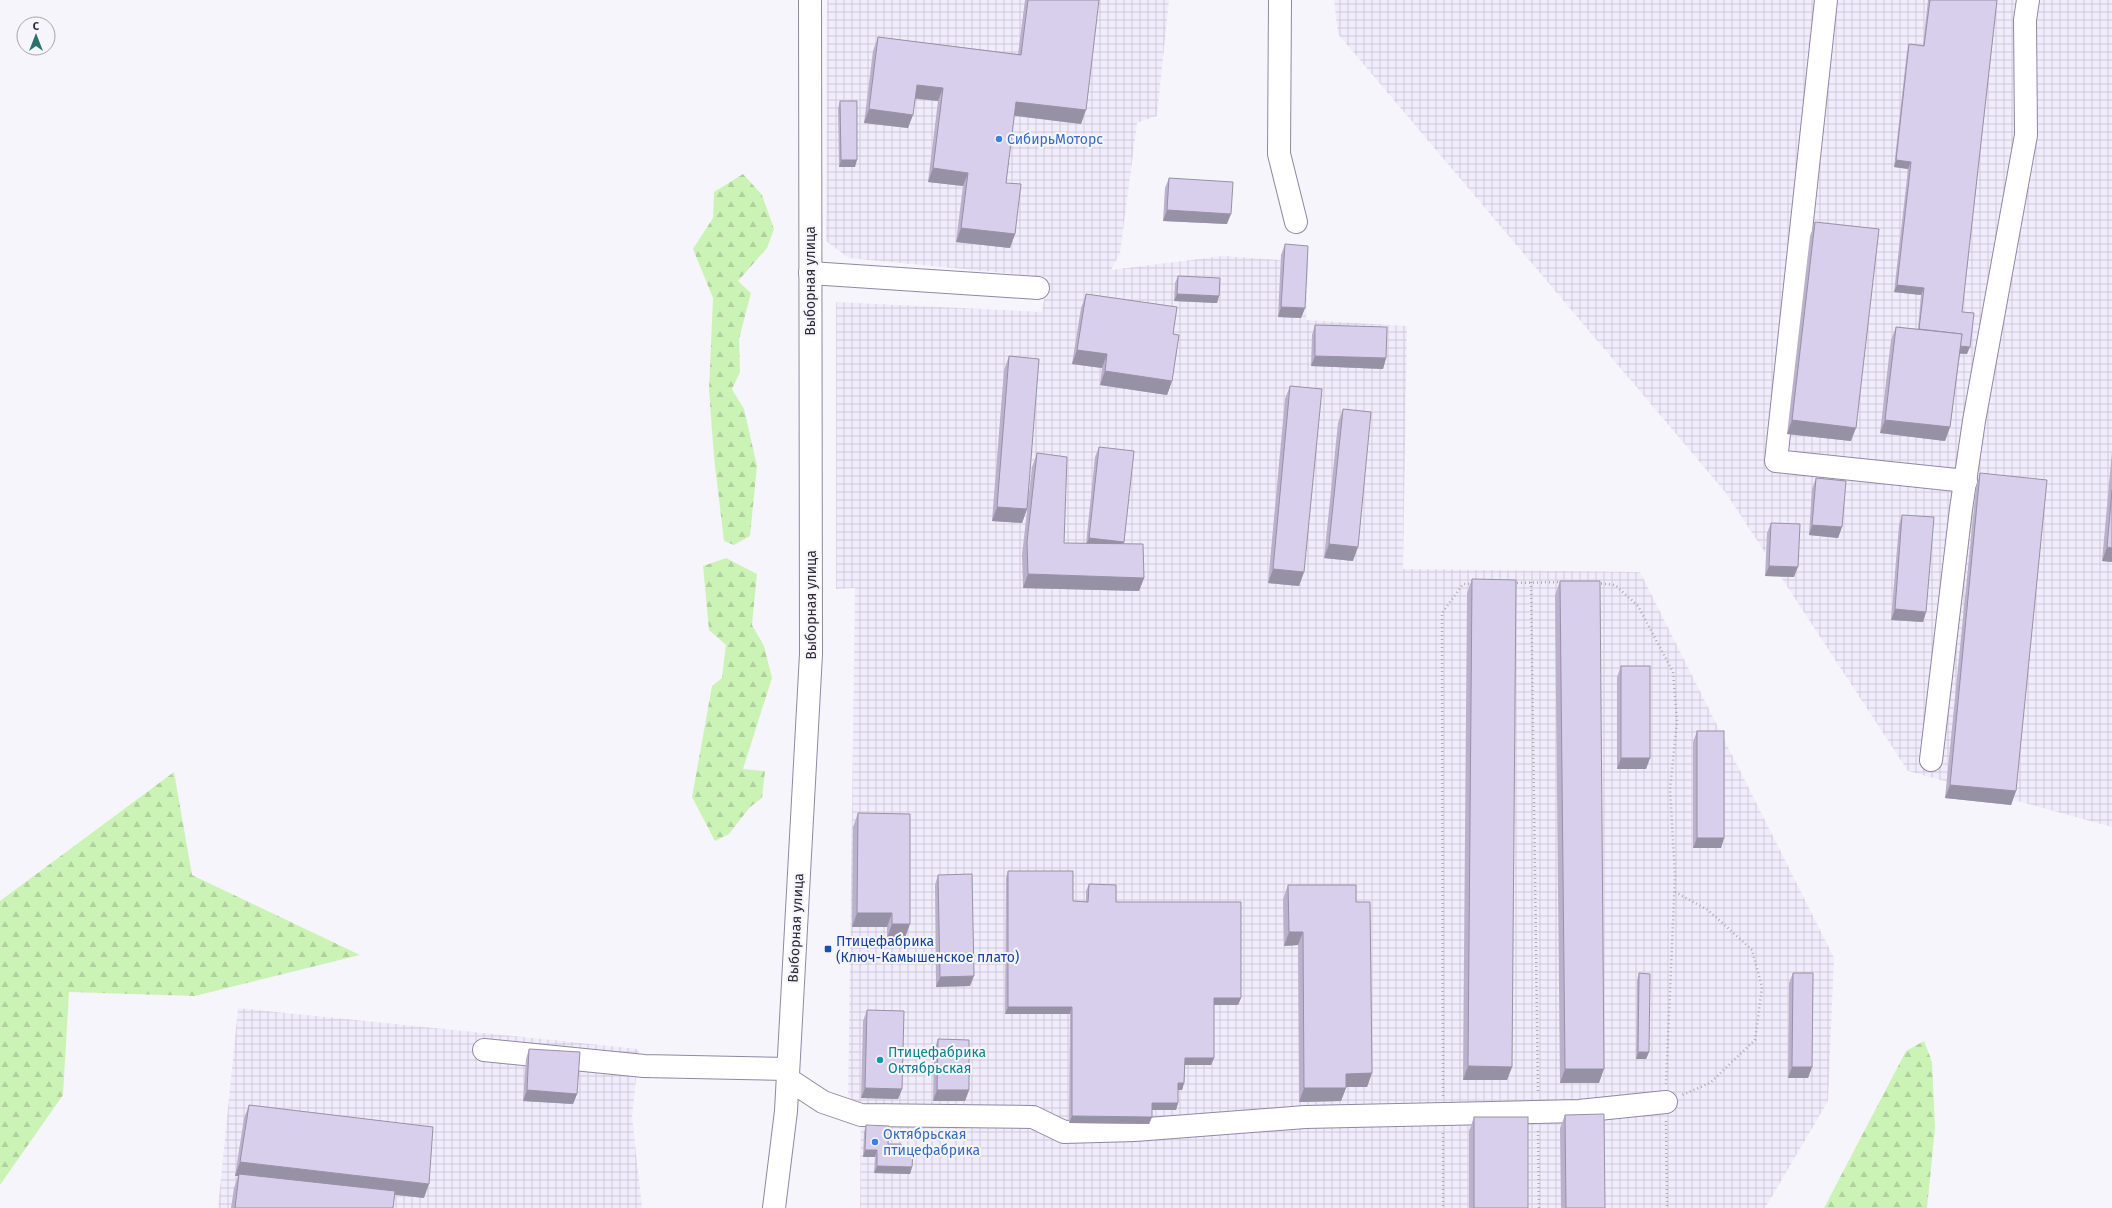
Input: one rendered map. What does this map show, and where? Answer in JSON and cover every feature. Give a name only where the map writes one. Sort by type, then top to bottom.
[{"type":"main road","name":"Выборная улица","points":[[774,1208],[788,1074],[811,654],[810,0]]},
{"type":"main road","points":[[1280,0],[1279,154],[1296,222]]},
{"type":"main road","points":[[1826,0],[1776,461],[1966,481]]},
{"type":"main road","points":[[1931,760],[1974,422],[2026,135],[2025,20],[2028,0]]},
{"type":"main road","points":[[810,273],[1038,288]]},
{"type":"main road","points":[[484,1050],[644,1066],[788,1074],[823,1102],[861,1115],[1033,1117],[1064,1132],[1136,1130],[1305,1117],[1579,1111],[1666,1102]]},
{"type":"path","points":[[1531,582],[1539,1208]]},
{"type":"path","points":[[1510,583],[1568,582]]},
{"type":"path","points":[[1595,583],[1615,585],[1638,606],[1672,672],[1677,721],[1670,788],[1675,892],[1666,1102],[1666,1208]]},
{"type":"path","points":[[1443,1208],[1442,613],[1463,584],[1478,584]]},
{"type":"path","points":[[1666,1102],[1710,1083],[1755,1040],[1762,987],[1752,950],[1708,910],[1675,892]]},
{"type":"shaded area","points":[[827,0],[1169,0],[1157,116],[1137,123],[1120,253],[1111,270],[1224,256],[1308,262],[1306,320],[1407,326],[1403,569],[1640,572],[1834,958],[1828,1101],[1765,1208],[860,1208],[861,1115],[848,1108],[855,588],[836,589],[836,302],[1042,312],[1047,277],[849,258],[826,241]]},
{"type":"shaded area","points":[[1334,0],[2112,0],[2112,827],[1908,771],[1726,493],[1338,34]]},
{"type":"shaded area","points":[[238,1008],[639,1049],[632,1117],[642,1208],[218,1208]]},
{"type":"green space","points":[[743,174],[762,195],[774,229],[767,248],[738,281],[751,293],[739,339],[740,372],[732,389],[744,409],[757,466],[750,536],[734,545],[724,541],[714,457],[709,390],[713,298],[693,249],[713,218],[714,192]]},
{"type":"green space","points":[[726,558],[757,574],[752,625],[764,646],[772,678],[743,769],[765,771],[762,798],[750,807],[729,834],[715,841],[692,797],[712,686],[722,678],[726,645],[709,630],[703,566]]},
{"type":"green space","points":[[174,772],[192,875],[360,955],[195,996],[69,992],[63,1095],[0,1185],[0,901]]},
{"type":"green space","points":[[1924,1041],[1932,1062],[1935,1128],[1927,1208],[1824,1208],[1906,1051]]},
{"type":"building","points":[[1028,0],[1099,0],[1086,110],[1016,102],[1006,183],[1021,184],[1015,234],[961,228],[968,173],[933,168],[943,88],[917,85],[913,115],[869,109],[878,37],[1021,55]]},
{"type":"building","points":[[1930,0],[1997,0],[1962,312],[1974,313],[1970,347],[1960,346],[1962,334],[1919,329],[1924,288],[1897,285],[1911,162],[1896,160],[1909,44],[1924,46]]},
{"type":"building","points":[[840,101],[857,101],[857,160],[841,160]]},
{"type":"building","points":[[1169,178],[1233,182],[1231,214],[1167,210]]},
{"type":"building","points":[[1815,222],[1879,229],[1856,428],[1792,420]]},
{"type":"building","points":[[1285,244],[1308,246],[1305,308],[1281,307]]},
{"type":"building","points":[[1178,276],[1220,278],[1219,296],[1177,294]]},
{"type":"building","points":[[1086,294],[1177,307],[1173,334],[1179,335],[1172,381],[1105,371],[1107,354],[1077,350]]},
{"type":"building","points":[[1315,325],[1387,327],[1386,358],[1315,356]]},
{"type":"building","points":[[1896,327],[1962,334],[1950,427],[1885,420]]},
{"type":"building","points":[[1009,356],[1039,359],[1027,509],[997,507]]},
{"type":"building","points":[[1290,386],[1322,389],[1304,572],[1273,569]]},
{"type":"building","points":[[1343,409],[1371,412],[1358,547],[1329,544]]},
{"type":"building","points":[[1099,447],[1134,451],[1124,542],[1089,538]]},
{"type":"building","points":[[1037,453],[1067,457],[1064,543],[1143,544],[1144,578],[1028,574],[1027,542]]},
{"type":"building","points":[[1980,473],[2047,480],[2016,791],[1950,785]]},
{"type":"building","points":[[1816,478],[1846,481],[1842,527],[1812,525]]},
{"type":"building","points":[[2112,490],[2112,548],[2107,547]]},
{"type":"building","points":[[1902,515],[1934,517],[1926,612],[1895,609]]},
{"type":"building","points":[[1771,523],[1800,524],[1798,567],[1769,566]]},
{"type":"building","points":[[1472,579],[1516,580],[1512,1067],[1468,1066]]},
{"type":"building","points":[[1560,581],[1600,581],[1604,1069],[1565,1069]]},
{"type":"building","points":[[1621,666],[1650,666],[1650,758],[1621,758]]},
{"type":"building","points":[[1697,731],[1724,731],[1724,838],[1697,838]]},
{"type":"building","points":[[858,813],[910,814],[910,924],[892,924],[892,913],[857,913]]},
{"type":"building","points":[[1008,871],[1073,871],[1073,901],[1088,902],[1089,884],[1116,885],[1116,902],[1241,902],[1241,998],[1214,998],[1214,1058],[1185,1058],[1184,1083],[1178,1083],[1178,1103],[1152,1103],[1152,1117],[1072,1116],[1072,1007],[1008,1007]]},
{"type":"building","points":[[972,874],[974,976],[940,977],[938,875]]},
{"type":"building","points":[[1288,885],[1356,885],[1356,902],[1370,902],[1372,1073],[1346,1074],[1346,1088],[1304,1088],[1303,932],[1289,932]]},
{"type":"building","points":[[1639,973],[1650,974],[1649,1052],[1638,1052]]},
{"type":"building","points":[[1793,973],[1813,973],[1812,1067],[1792,1067]]},
{"type":"building","name":"Птицефабрика Октябрьская","points":[[867,1010],[904,1011],[902,1089],[865,1088]]},
{"type":"building","points":[[938,1039],[969,1040],[969,1090],[937,1090]]},
{"type":"building","points":[[529,1049],[580,1052],[577,1094],[527,1090]]},
{"type":"building","points":[[249,1105],[433,1127],[429,1184],[240,1162]]},
{"type":"building","points":[[1604,1114],[1605,1208],[1566,1208],[1565,1115]]},
{"type":"building","points":[[1474,1117],[1528,1117],[1528,1208],[1474,1208]]},
{"type":"building","points":[[866,1125],[889,1126],[888,1144],[901,1144],[901,1151],[913,1152],[912,1167],[877,1166],[877,1150],[865,1150]]},
{"type":"building","points":[[239,1174],[395,1191],[393,1208],[235,1208]]},
{"type":"place","name":"СибирьМоторс","points":[[999,139]]},
{"type":"place","name":"Птицефабрика (Ключ-Камышенское плато)","points":[[828,949]]},
{"type":"place","name":"Птицефабрика Октябрьская","points":[[880,1060]]},
{"type":"place","name":"Октябрьская птицефабрика","points":[[875,1142]]}]
